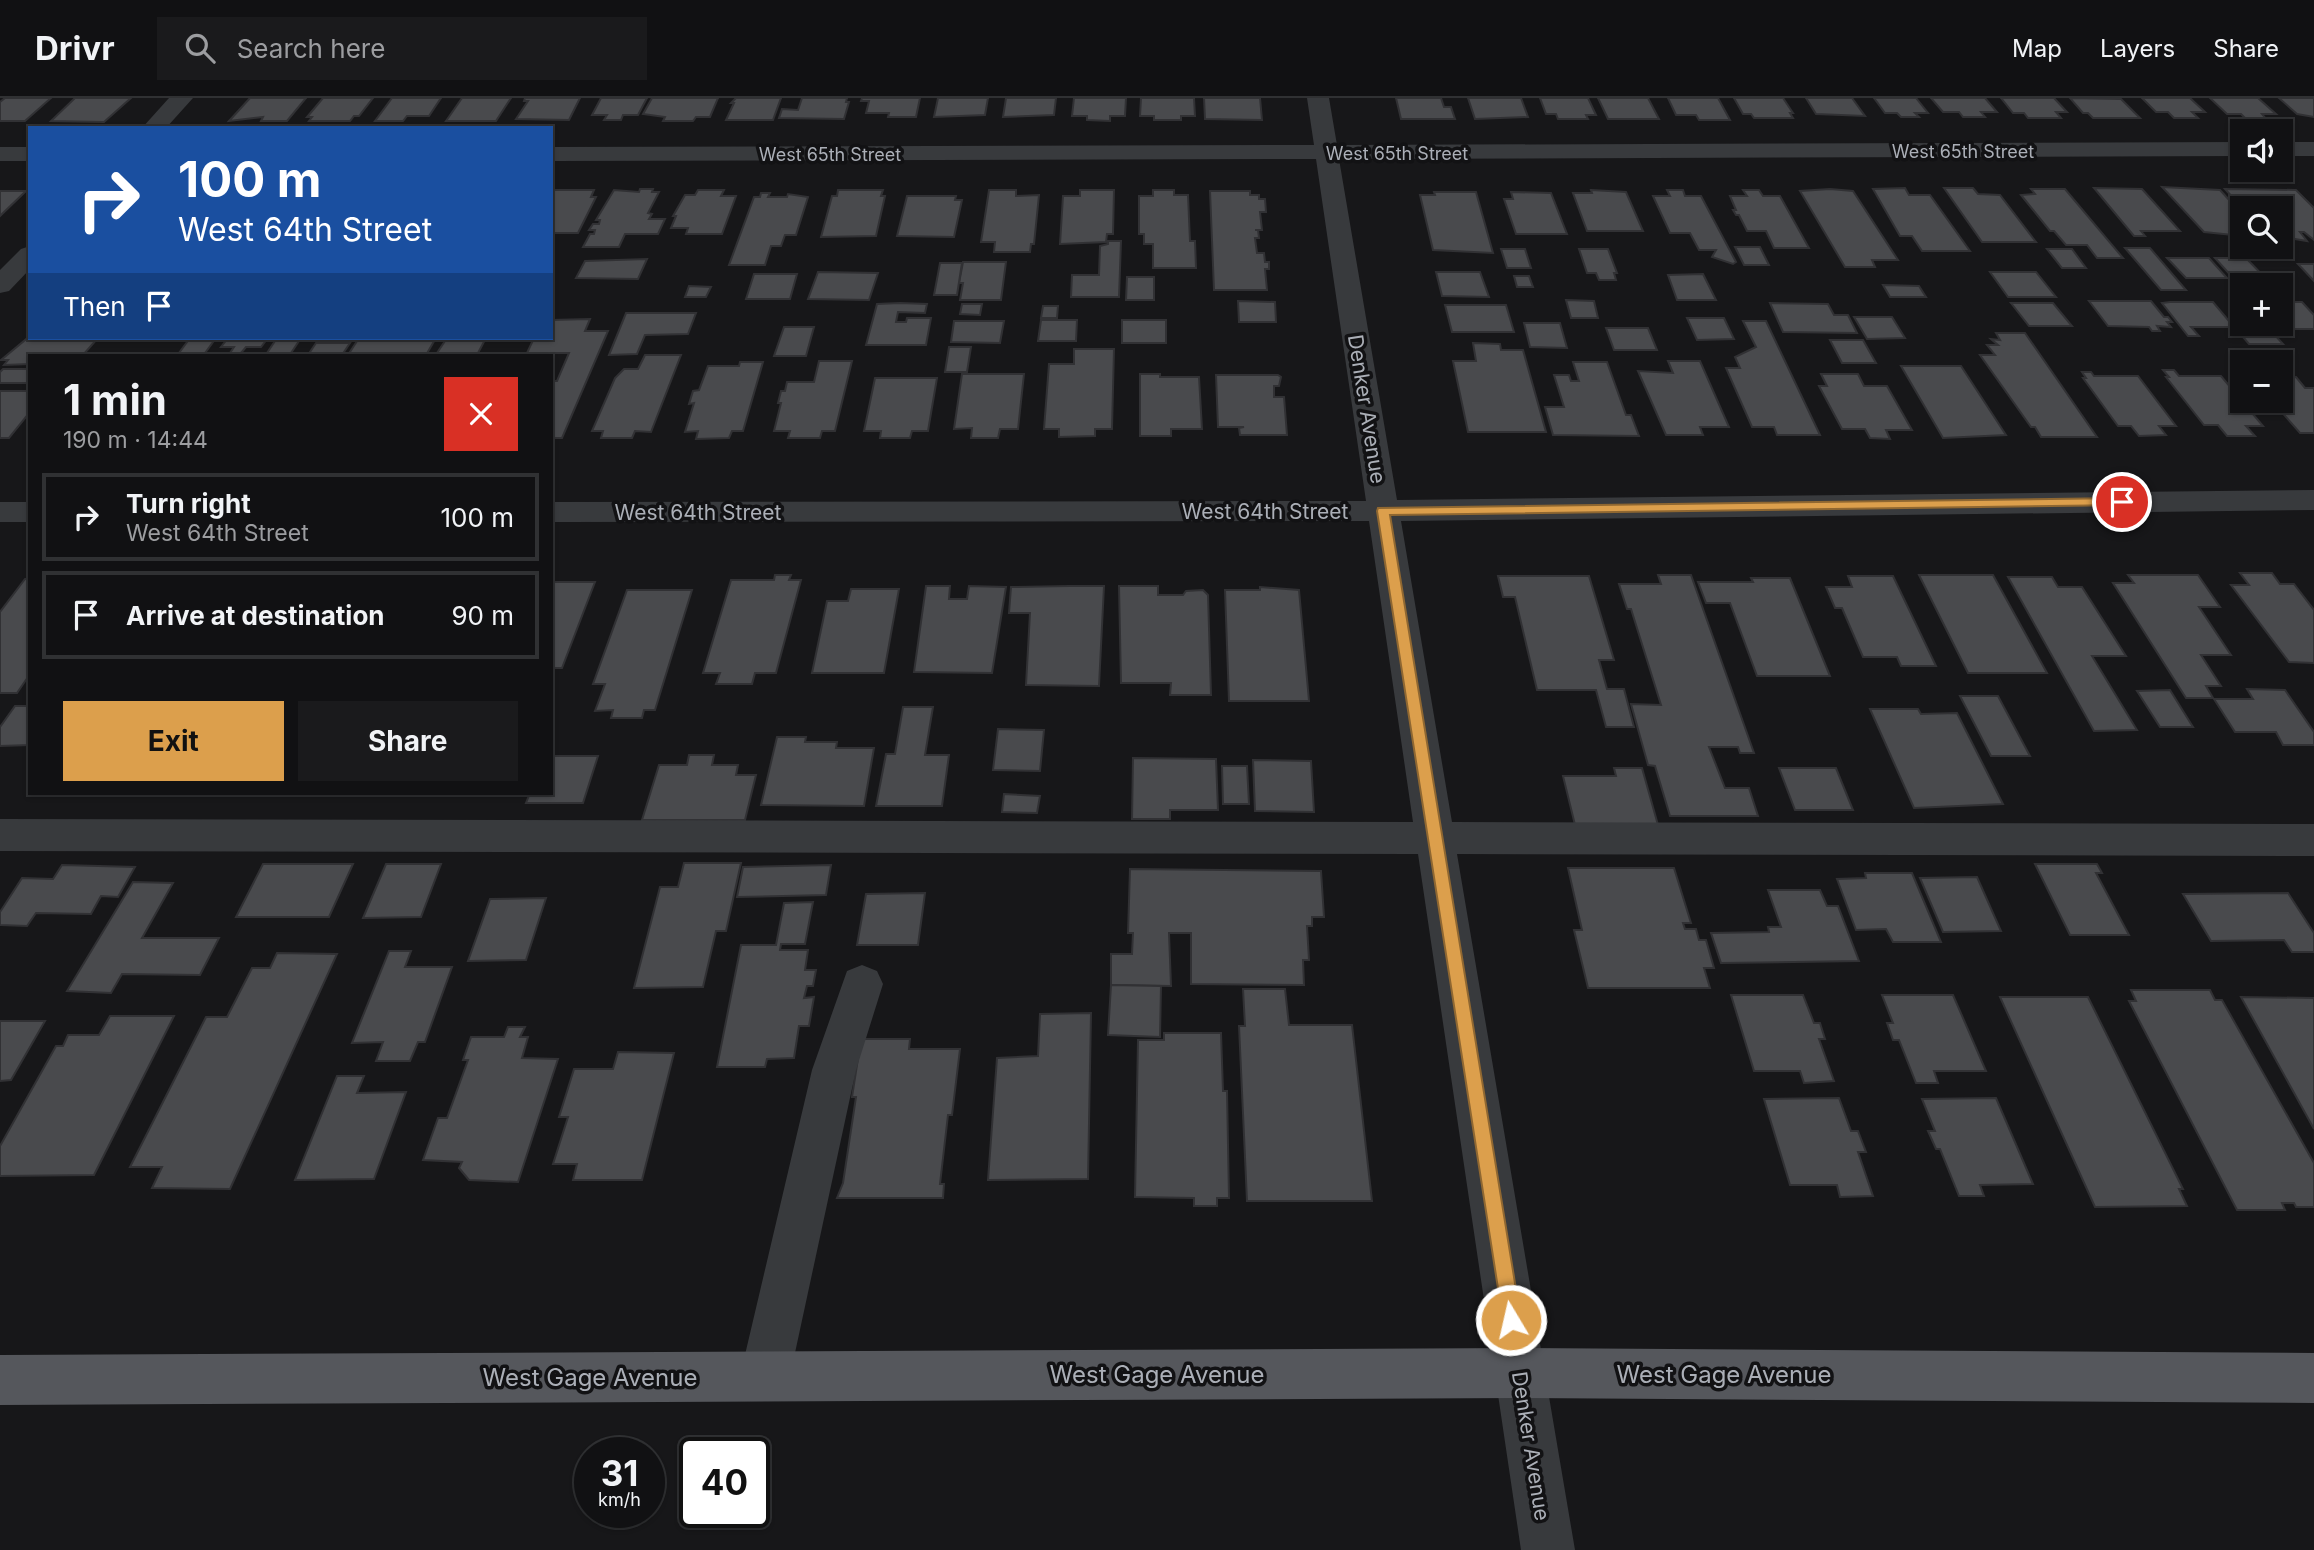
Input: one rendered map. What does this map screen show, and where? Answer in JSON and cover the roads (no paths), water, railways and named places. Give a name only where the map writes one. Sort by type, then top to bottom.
[{"type":"main road","name":"West Gage Avenue","points":[[0,1380],[1519,1373],[2314,1378]]},
{"type":"street","points":[[155,126],[182,98]]},
{"type":"street","name":"Denker Avenue","points":[[1318,98],[1548,1550]]},
{"type":"street","name":"West 65th Street","points":[[553,154],[2230,149]]},
{"type":"street","points":[[2293,149],[2314,149]]},
{"type":"street","points":[[0,154],[28,154]]},
{"type":"street","points":[[0,285],[28,256]]},
{"type":"street","name":"West 64th Street","points":[[553,512],[1383,511],[2314,500]]},
{"type":"street","points":[[0,512],[28,512]]},
{"type":"street","points":[[0,835],[2314,840]]},
{"type":"street","points":[[765,1376],[834,1070],[862,984]]}]
